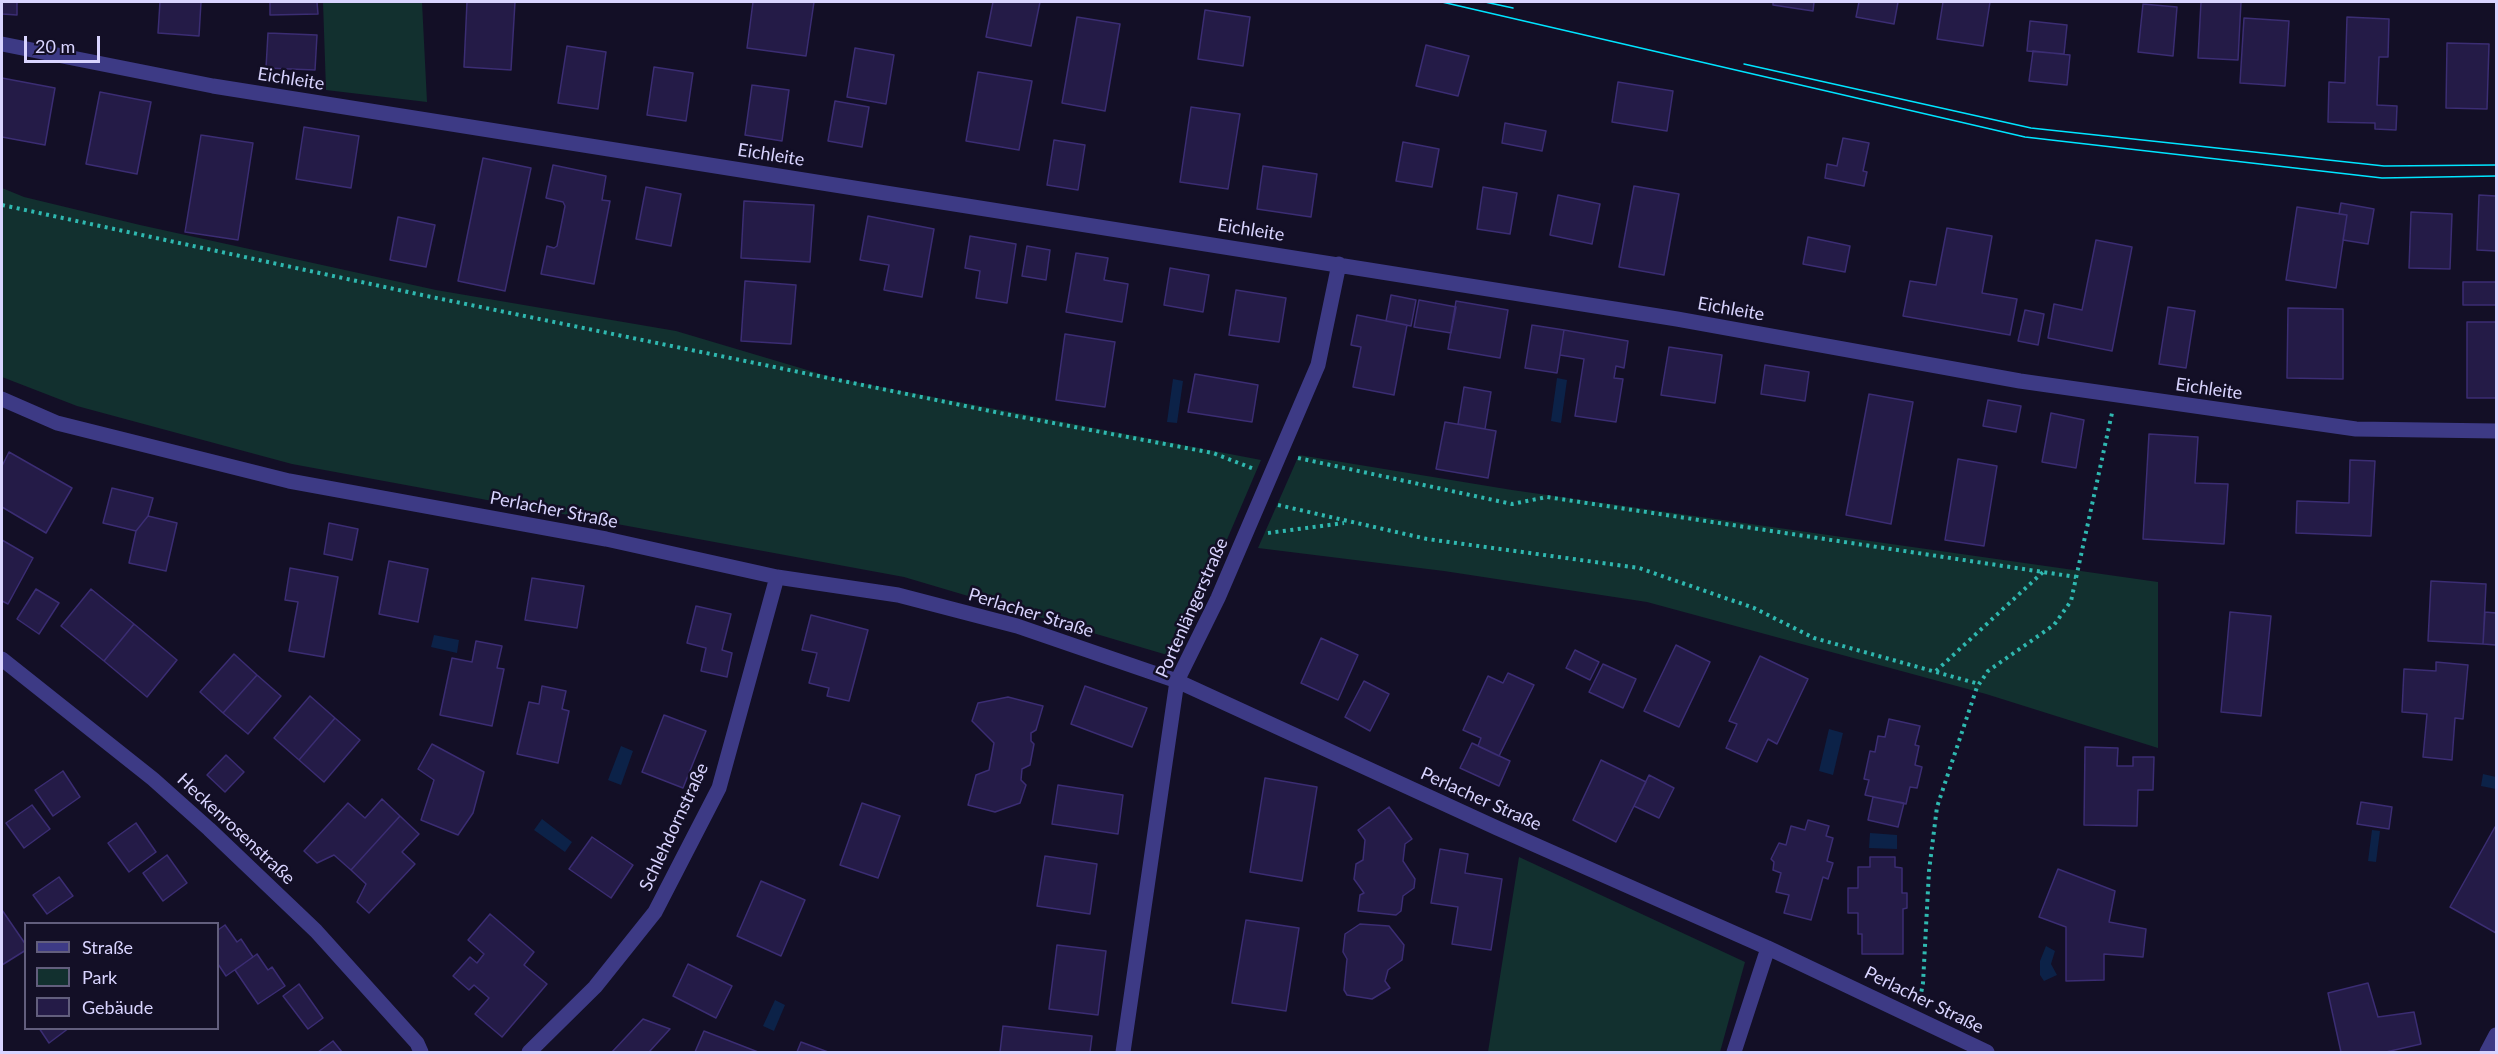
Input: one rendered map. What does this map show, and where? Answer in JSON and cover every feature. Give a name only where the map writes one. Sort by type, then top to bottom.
[{"type":"street","name":"Eichleite","points":[[2,44],[225,88],[1677,319],[2020,381],[2356,429],[2496,430]]},
{"type":"street","name":"Portenlängerstraße","points":[[1123,1053],[1177,681],[1244,538],[1318,365],[1339,264]]},
{"type":"street","name":"Perlacher Straße","points":[[2,399],[57,423],[289,481],[606,539],[777,577],[898,595],[1017,626],[1177,681],[1497,828],[1768,948],[1987,1053]]},
{"type":"street","name":"Schlehdornstraße","points":[[529,1053],[595,987],[655,912],[719,788],[777,577]]},
{"type":"street","name":"Heckenrosenstraße","points":[[2,659],[144,772],[209,829],[316,931],[417,1043],[421,1053]]},
{"type":"street","points":[[1734,1053],[1768,948]]},
{"type":"street","points":[[2487,1053],[2496,1035]]},
{"type":"path","points":[[2,205],[445,300],[1213,453],[1271,475]]},
{"type":"path","points":[[1915,1017],[1923,983],[1929,871],[1937,807],[1979,684],[1989,671],[2054,625],[2071,601],[2116,395]]},
{"type":"path","points":[[1280,454],[1512,504],[1547,497],[2076,577]]},
{"type":"path","points":[[1260,500],[1348,523],[1427,539],[1640,568],[1754,608],[1814,638],[1979,684]]},
{"type":"path","points":[[1244,538],[1300,527],[1348,523]]},
{"type":"path","points":[[1936,672],[2043,572]]},
{"type":"green space","points":[[323,2],[422,2],[427,102],[326,90]]},
{"type":"green space","points":[[2,188],[24,197],[140,225],[436,290],[676,331],[834,378],[1261,460],[1199,605],[1174,657],[904,577],[292,464],[77,406],[2,377]]},
{"type":"green space","points":[[1299,455],[1512,490],[2158,582],[2158,748],[1986,694],[1647,602],[1444,571],[1258,548]]},
{"type":"green space","points":[[1519,857],[1745,962],[1720,1052],[1488,1052]]},
{"type":"water","points":[[1557,378],[1567,380],[1561,423],[1551,421]]},
{"type":"water","points":[[1173,379],[1183,381],[1177,423],[1167,422]]},
{"type":"water","points":[[434,635],[459,640],[457,653],[431,647]]},
{"type":"water","points":[[1829,729],[1843,733],[1833,775],[1819,771]]},
{"type":"water","points":[[621,746],[633,751],[621,785],[608,780]]},
{"type":"water","points":[[2483,774],[2496,777],[2496,789],[2481,786]]},
{"type":"water","points":[[542,819],[572,842],[565,852],[534,830]]},
{"type":"water","points":[[2372,830],[2380,831],[2376,862],[2368,861]]},
{"type":"water","points":[[1870,833],[1897,835],[1897,849],[1869,848]]},
{"type":"water","points":[[2046,946],[2055,951],[2051,964],[2057,975],[2044,981],[2040,975],[2040,961]]},
{"type":"water","points":[[775,1000],[785,1005],[774,1031],[763,1026]]},
{"type":"building","points":[[2,2],[17,2],[17,15],[2,14]]},
{"type":"building","points":[[160,2],[201,2],[199,36],[158,33]]},
{"type":"building","points":[[270,2],[317,2],[318,14],[270,15]]},
{"type":"building","points":[[467,2],[515,2],[511,70],[464,67]]},
{"type":"building","points":[[753,2],[814,2],[806,56],[747,48]]},
{"type":"building","points":[[993,2],[1040,2],[1031,46],[986,37]]},
{"type":"building","points":[[1773,2],[1814,2],[1813,11],[1773,5]]},
{"type":"building","points":[[1859,2],[1898,2],[1894,24],[1856,17]]},
{"type":"building","points":[[1943,2],[1990,2],[1983,46],[1937,39]]},
{"type":"building","points":[[2201,2],[2241,2],[2238,60],[2198,58]]},
{"type":"building","points":[[2143,4],[2177,7],[2173,56],[2138,52]]},
{"type":"building","points":[[1205,10],[1250,17],[1243,66],[1198,59]]},
{"type":"building","points":[[1077,17],[1120,24],[1105,111],[1062,103]]},
{"type":"building","points":[[2347,17],[2389,19],[2388,57],[2379,57],[2377,105],[2397,106],[2396,130],[2375,129],[2375,123],[2328,122],[2329,82],[2345,83]]},
{"type":"building","points":[[2244,18],[2289,21],[2285,86],[2240,83]]},
{"type":"building","points":[[2030,21],[2067,25],[2064,54],[2027,51]]},
{"type":"building","points":[[268,33],[317,35],[315,70],[266,68]]},
{"type":"building","points":[[2447,43],[2489,44],[2487,109],[2446,108]]},
{"type":"building","points":[[1426,45],[1469,56],[1458,96],[1416,86]]},
{"type":"building","points":[[567,46],[606,52],[598,109],[558,103]]},
{"type":"building","points":[[855,48],[894,55],[886,104],[847,97]]},
{"type":"building","points":[[2033,51],[2070,55],[2067,85],[2029,81]]},
{"type":"building","points":[[654,67],[693,73],[686,121],[647,115]]},
{"type":"building","points":[[978,72],[1032,81],[1019,150],[966,141]]},
{"type":"building","points":[[2,78],[55,88],[45,145],[2,137]]},
{"type":"building","points":[[1618,82],[1673,91],[1667,131],[1612,122]]},
{"type":"building","points":[[752,85],[789,90],[782,141],[745,135]]},
{"type":"building","points":[[100,92],[151,102],[137,174],[86,164]]},
{"type":"building","points":[[835,101],[869,107],[862,147],[828,141]]},
{"type":"building","points":[[1191,107],[1240,114],[1228,189],[1180,182]]},
{"type":"building","points":[[1505,123],[1546,131],[1542,151],[1502,143]]},
{"type":"building","points":[[304,127],[359,136],[351,188],[296,179]]},
{"type":"building","points":[[201,135],[253,143],[238,240],[185,232]]},
{"type":"building","points":[[1843,138],[1869,143],[1863,171],[1867,172],[1864,186],[1825,178],[1827,164],[1837,166]]},
{"type":"building","points":[[1054,140],[1085,145],[1078,190],[1047,185]]},
{"type":"building","points":[[1403,142],[1439,149],[1432,187],[1396,181]]},
{"type":"building","points":[[483,158],[531,168],[505,291],[458,281]]},
{"type":"building","points":[[553,165],[606,176],[602,200],[610,201],[594,284],[541,274],[547,246],[554,248],[557,246],[565,206],[563,202],[546,198]]},
{"type":"building","points":[[1263,166],[1317,174],[1311,217],[1257,209]]},
{"type":"building","points":[[1634,186],[1679,194],[1664,275],[1619,267]]},
{"type":"building","points":[[646,187],[681,194],[671,246],[636,239]]},
{"type":"building","points":[[1483,187],[1517,193],[1510,234],[1477,229]]},
{"type":"building","points":[[1558,195],[1600,204],[1592,244],[1550,235]]},
{"type":"building","points":[[2479,195],[2496,196],[2496,251],[2477,250]]},
{"type":"building","points":[[744,201],[814,205],[810,262],[741,258]]},
{"type":"building","points":[[2341,203],[2374,209],[2368,244],[2343,240],[2347,215],[2339,214]]},
{"type":"building","points":[[2297,207],[2347,215],[2336,288],[2286,280]]},
{"type":"building","points":[[2411,212],[2452,214],[2450,269],[2409,268]]},
{"type":"building","points":[[868,216],[934,229],[922,297],[884,290],[889,265],[860,260]]},
{"type":"building","points":[[398,217],[435,225],[426,267],[390,260]]},
{"type":"building","points":[[1947,228],[1992,236],[1982,293],[2017,299],[2010,335],[1903,316],[1910,281],[1936,285]]},
{"type":"building","points":[[970,236],[1016,244],[1007,303],[976,298],[980,271],[965,268]]},
{"type":"building","points":[[1808,237],[1850,246],[1845,272],[1803,264]]},
{"type":"building","points":[[2096,240],[2132,247],[2112,351],[2048,338],[2054,304],[2082,310]]},
{"type":"building","points":[[1027,246],[1050,250],[1046,280],[1022,276]]},
{"type":"building","points":[[1076,253],[1108,258],[1104,280],[1128,284],[1122,322],[1066,312]]},
{"type":"building","points":[[1170,268],[1209,275],[1203,312],[1164,305]]},
{"type":"building","points":[[745,281],[796,285],[791,344],[741,341]]},
{"type":"building","points":[[2463,282],[2496,282],[2496,305],[2463,305]]},
{"type":"building","points":[[1236,290],[1286,298],[1279,342],[1229,335]]},
{"type":"building","points":[[1391,295],[1416,300],[1411,326],[1386,321]]},
{"type":"building","points":[[1419,300],[1456,307],[1451,333],[1414,327]]},
{"type":"building","points":[[1456,301],[1508,310],[1500,358],[1448,349]]},
{"type":"building","points":[[2168,307],[2195,311],[2186,368],[2159,364]]},
{"type":"building","points":[[2288,308],[2343,309],[2343,379],[2287,378]]},
{"type":"building","points":[[2025,310],[2044,314],[2038,345],[2018,341]]},
{"type":"building","points":[[1357,315],[1407,325],[1394,395],[1353,387],[1361,347],[1351,345]]},
{"type":"building","points":[[2467,322],[2496,322],[2496,398],[2467,398]]},
{"type":"building","points":[[1532,325],[1564,330],[1557,373],[1525,368]]},
{"type":"building","points":[[1564,330],[1628,341],[1624,368],[1616,366],[1614,378],[1623,379],[1616,422],[1575,416],[1584,359],[1560,355]]},
{"type":"building","points":[[1065,334],[1115,342],[1105,407],[1056,400]]},
{"type":"building","points":[[1669,347],[1722,355],[1715,403],[1661,395]]},
{"type":"building","points":[[1765,365],[1809,372],[1805,401],[1761,394]]},
{"type":"building","points":[[1195,374],[1258,385],[1252,422],[1188,412]]},
{"type":"building","points":[[1464,387],[1491,392],[1485,429],[1458,424]]},
{"type":"building","points":[[1869,394],[1913,402],[1891,524],[1846,515]]},
{"type":"building","points":[[1988,400],[2021,406],[2016,432],[1983,426]]},
{"type":"building","points":[[2051,413],[2084,420],[2076,468],[2042,462]]},
{"type":"building","points":[[1445,422],[1496,431],[1488,478],[1436,469]]},
{"type":"building","points":[[2149,434],[2198,437],[2195,483],[2228,484],[2224,544],[2143,539]]},
{"type":"building","points":[[9,452],[72,488],[46,533],[2,507],[2,466]]},
{"type":"building","points":[[1958,459],[1997,466],[1984,546],[1945,540]]},
{"type":"building","points":[[2350,460],[2375,461],[2371,536],[2296,533],[2297,501],[2349,503]]},
{"type":"building","points":[[112,488],[153,498],[148,516],[136,531],[103,523]]},
{"type":"building","points":[[148,516],[177,523],[166,571],[129,563],[136,531]]},
{"type":"building","points":[[329,523],[358,529],[352,560],[324,554]]},
{"type":"building","points":[[2,540],[33,558],[8,604],[2,601]]},
{"type":"building","points":[[389,561],[428,569],[418,622],[379,614]]},
{"type":"building","points":[[290,568],[338,577],[324,657],[289,651],[298,602],[285,600]]},
{"type":"building","points":[[532,578],[584,586],[577,628],[525,620]]},
{"type":"building","points":[[2431,581],[2486,584],[2483,644],[2428,641]]},
{"type":"building","points":[[36,589],[59,603],[39,634],[17,619]]},
{"type":"building","points":[[91,589],[134,624],[104,661],[61,626]]},
{"type":"building","points":[[696,606],[731,614],[722,650],[732,653],[727,677],[701,671],[706,648],[687,643]]},
{"type":"building","points":[[2230,612],[2271,616],[2261,716],[2221,712]]},
{"type":"building","points":[[2485,612],[2496,613],[2496,645],[2483,644]]},
{"type":"building","points":[[811,615],[868,630],[849,701],[827,696],[829,688],[809,683],[817,653],[802,650]]},
{"type":"building","points":[[134,624],[177,660],[147,697],[104,661]]},
{"type":"building","points":[[1321,638],[1358,655],[1338,700],[1301,683]]},
{"type":"building","points":[[476,641],[502,646],[497,668],[504,669],[492,726],[440,715],[452,658],[472,662]]},
{"type":"building","points":[[1676,645],[1710,662],[1679,727],[1644,711]]},
{"type":"building","points":[[1575,650],[1599,662],[1590,680],[1566,668]]},
{"type":"building","points":[[234,654],[257,675],[223,713],[200,692]]},
{"type":"building","points":[[1760,656],[1808,679],[1777,744],[1768,739],[1757,762],[1726,748],[1737,724],[1729,721]]},
{"type":"building","points":[[2436,662],[2468,665],[2463,719],[2455,718],[2452,760],[2423,757],[2427,714],[2402,712],[2404,669],[2436,671]]},
{"type":"building","points":[[1603,664],[1636,679],[1623,708],[1589,692]]},
{"type":"building","points":[[1508,673],[1534,685],[1499,756],[1478,746],[1481,738],[1463,730],[1488,676],[1503,683]]},
{"type":"building","points":[[257,675],[281,696],[248,734],[223,713]]},
{"type":"building","points":[[1364,681],[1389,694],[1370,731],[1345,717]]},
{"type":"building","points":[[542,686],[566,691],[562,709],[569,711],[558,763],[517,754],[529,702],[539,704]]},
{"type":"building","points":[[1085,686],[1147,708],[1132,747],[1071,724]]},
{"type":"building","points":[[310,696],[335,718],[299,760],[274,738]]},
{"type":"building","points":[[1008,697],[1043,706],[1036,730],[1031,733],[1031,741],[1034,744],[1030,765],[1022,769],[1021,780],[1026,785],[1020,803],[995,812],[968,805],[976,775],[989,770],[994,743],[972,721],[978,703]]},
{"type":"building","points":[[664,715],[706,731],[683,788],[642,772]]},
{"type":"building","points":[[335,718],[360,740],[324,782],[299,760]]},
{"type":"building","points":[[1889,719],[1920,726],[1915,745],[1919,746],[1915,765],[1922,767],[1917,788],[1910,787],[1906,804],[1865,795],[1869,780],[1864,779],[1870,751],[1875,752],[1878,736],[1885,737]]},
{"type":"building","points":[[1472,743],[1510,761],[1499,786],[1460,768]]},
{"type":"building","points":[[432,744],[484,772],[473,813],[458,835],[421,820],[434,780],[418,769]]},
{"type":"building","points":[[2085,747],[2118,748],[2117,766],[2133,766],[2133,757],[2154,757],[2153,790],[2138,790],[2137,826],[2084,825]]},
{"type":"building","points":[[226,755],[244,772],[225,792],[207,775]]},
{"type":"building","points":[[1601,760],[1646,782],[1616,842],[1573,820]]},
{"type":"building","points":[[63,771],[80,797],[53,816],[35,790]]},
{"type":"building","points":[[1649,775],[1674,788],[1659,818],[1634,806]]},
{"type":"building","points":[[1265,778],[1317,787],[1302,881],[1250,872]]},
{"type":"building","points":[[1058,785],[1123,795],[1118,834],[1052,824]]},
{"type":"building","points":[[1873,797],[1904,803],[1898,827],[1868,820]]},
{"type":"building","points":[[382,799],[400,816],[351,870],[334,855],[317,863],[304,851],[348,803],[365,818]]},
{"type":"building","points":[[2361,802],[2392,807],[2389,829],[2357,824]]},
{"type":"building","points":[[862,803],[900,816],[878,878],[840,865]]},
{"type":"building","points":[[32,805],[50,829],[24,848],[6,823]]},
{"type":"building","points":[[1389,807],[1412,839],[1405,844],[1403,861],[1415,879],[1414,888],[1403,896],[1401,911],[1396,915],[1358,911],[1360,895],[1364,893],[1354,879],[1356,864],[1363,860],[1365,840],[1358,830]]},
{"type":"building","points":[[400,816],[419,834],[402,852],[415,864],[369,913],[357,902],[366,884],[351,870]]},
{"type":"building","points":[[1808,820],[1829,826],[1826,836],[1833,838],[1827,861],[1833,863],[1828,879],[1823,877],[1811,920],[1784,913],[1789,895],[1776,892],[1781,873],[1773,870],[1774,862],[1771,859],[1779,843],[1786,845],[1791,826],[1805,830]]},
{"type":"building","points":[[136,823],[156,852],[129,872],[108,843]]},
{"type":"building","points":[[2496,827],[2496,933],[2450,907]]},
{"type":"building","points":[[592,837],[633,865],[611,898],[569,869]]},
{"type":"building","points":[[1440,849],[1468,854],[1465,873],[1502,879],[1491,950],[1452,944],[1458,907],[1431,903]]},
{"type":"building","points":[[167,855],[187,883],[163,901],[143,873]]},
{"type":"building","points":[[1045,856],[1097,864],[1090,914],[1037,906]]},
{"type":"building","points":[[1870,857],[1895,857],[1895,867],[1902,868],[1902,893],[1907,893],[1907,908],[1903,909],[1903,954],[1862,954],[1862,934],[1858,934],[1858,913],[1848,913],[1848,888],[1858,888],[1858,867],[1870,867]]},
{"type":"building","points":[[2058,869],[2115,891],[2109,922],[2146,929],[2143,957],[2104,954],[2104,980],[2066,981],[2066,927],[2039,917]]},
{"type":"building","points":[[59,877],[73,896],[47,914],[33,895]]},
{"type":"building","points":[[761,881],[805,900],[781,956],[737,936]]},
{"type":"building","points":[[2,910],[24,942],[24,951],[2,965]]},
{"type":"building","points":[[490,914],[534,952],[524,965],[547,984],[502,1037],[475,1014],[489,998],[474,985],[469,990],[453,976],[470,957],[477,963],[484,954],[468,940]]},
{"type":"building","points":[[1246,920],[1299,928],[1286,1011],[1232,1003]]},
{"type":"building","points":[[1360,924],[1389,926],[1404,945],[1402,960],[1388,970],[1385,981],[1390,988],[1372,999],[1347,995],[1344,990],[1347,959],[1343,952],[1345,934]]},
{"type":"building","points":[[225,925],[237,942],[241,939],[253,957],[226,976],[219,966],[219,929]]},
{"type":"building","points":[[1057,945],[1106,951],[1098,1015],[1049,1009]]},
{"type":"building","points":[[257,954],[268,970],[272,967],[285,986],[258,1004],[235,970]]},
{"type":"building","points":[[688,964],[732,986],[716,1018],[673,996]]},
{"type":"building","points":[[2368,983],[2378,1017],[2414,1012],[2421,1044],[2386,1052],[2341,1052],[2328,993]]},
{"type":"building","points":[[299,984],[323,1018],[308,1029],[283,996]]},
{"type":"building","points":[[643,1019],[670,1029],[649,1052],[612,1052]]},
{"type":"building","points":[[1003,1026],[1092,1036],[1090,1052],[1000,1052]]},
{"type":"building","points":[[40,1030],[66,1030],[49,1043]]},
{"type":"building","points":[[704,1031],[758,1052],[695,1052]]},
{"type":"building","points":[[333,1041],[342,1052],[318,1052]]},
{"type":"building","points":[[801,1042],[828,1052],[797,1052]]},
{"type":"tram line","points":[[1442,2],[2025,137],[2382,178],[2496,176]]},
{"type":"tram line","points":[[1485,2],[1513,8]]},
{"type":"tram line","points":[[1744,64],[2031,128],[2384,166],[2496,165]]}]
